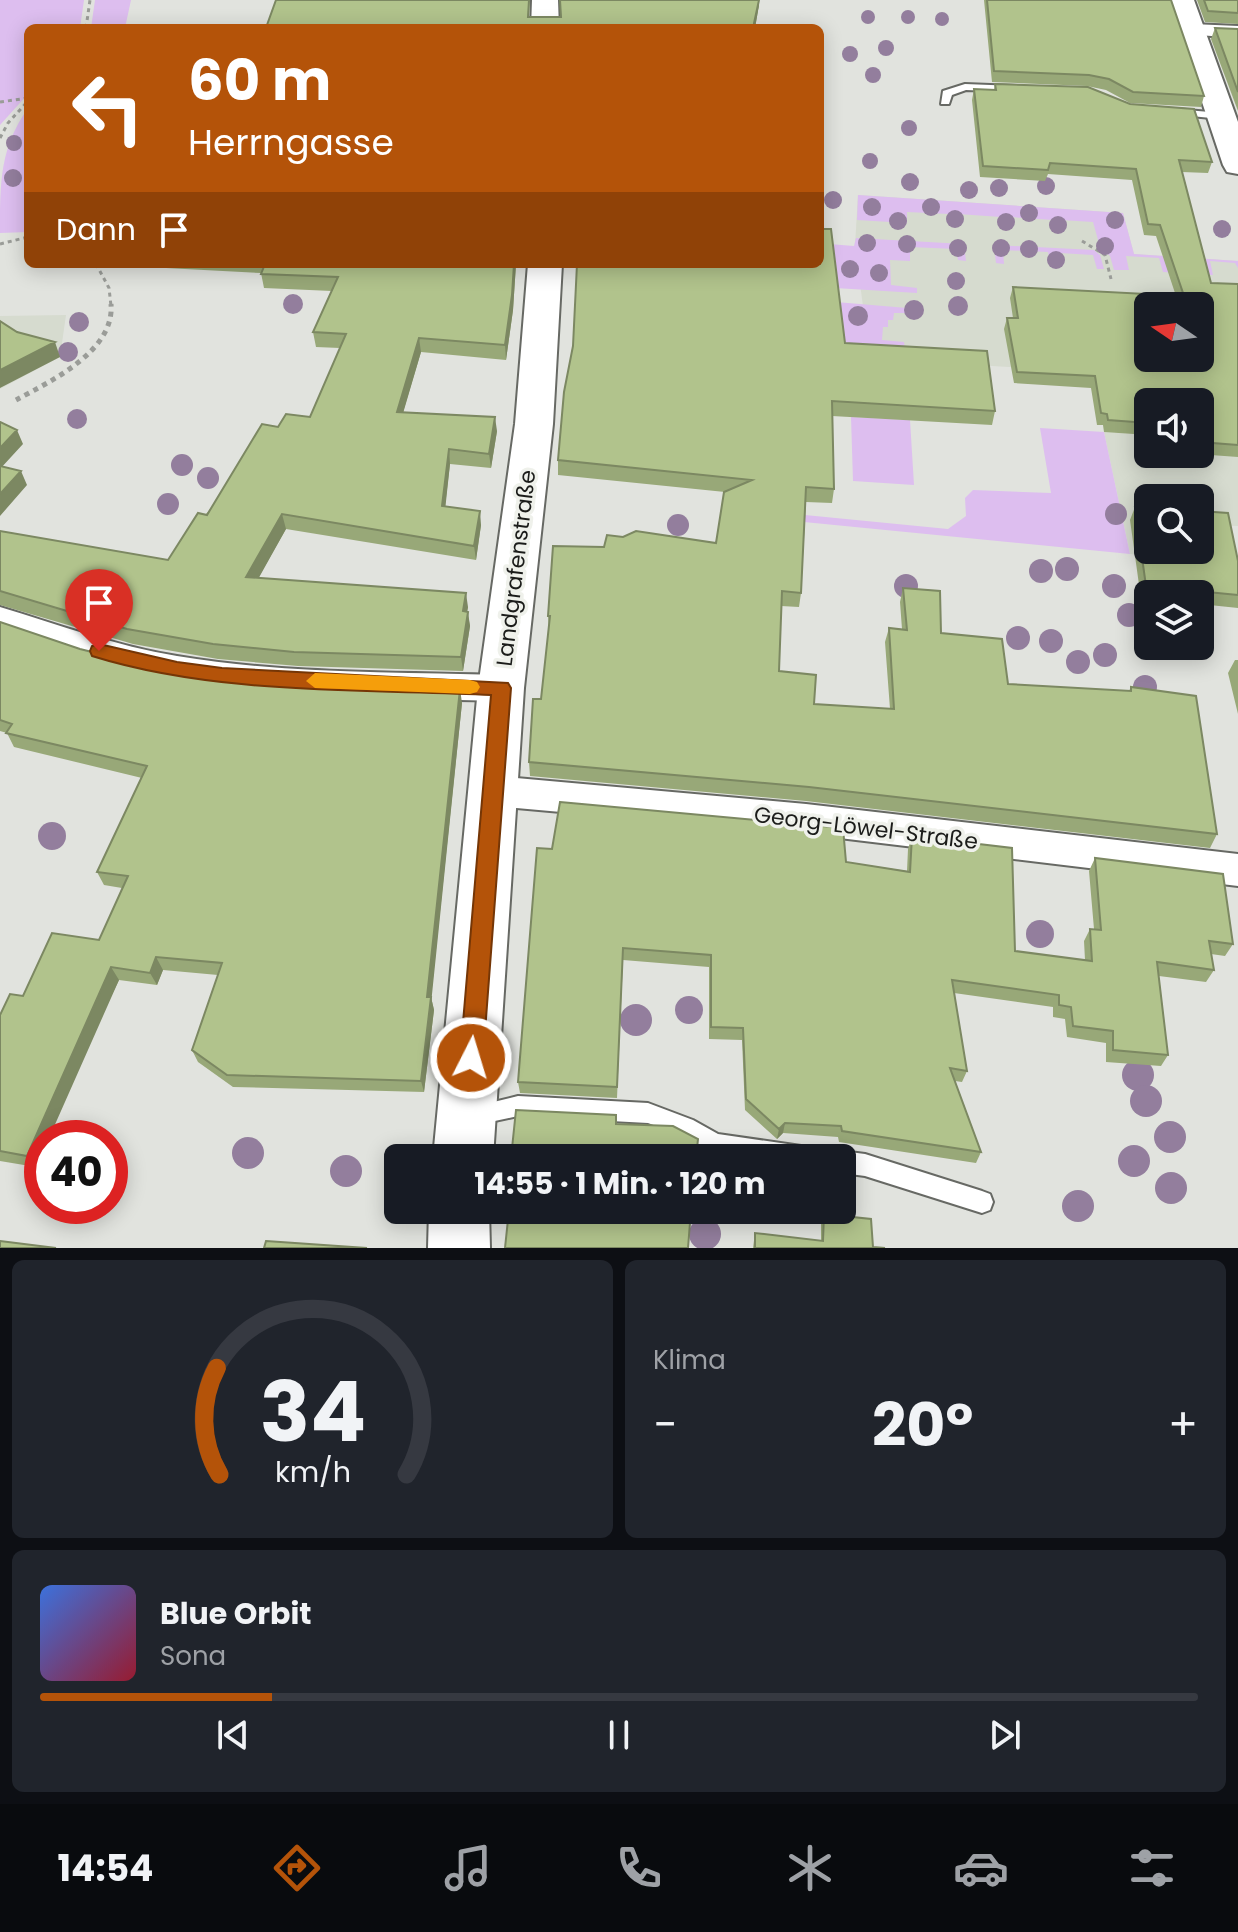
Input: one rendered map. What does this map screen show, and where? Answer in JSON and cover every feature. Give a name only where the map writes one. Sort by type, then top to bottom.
[{"type":"street","points":[[545,0],[545,24]]},
{"type":"street","points":[[1181,0],[1238,165]]},
{"type":"street","points":[[1192,30],[1238,32]]},
{"type":"street","name":"Landgrafenstraße","points":[[465,1138],[501,688],[534,424],[545,268]]},
{"type":"street","points":[[0,619],[126,659],[177,669],[267,679],[501,688]]},
{"type":"street","name":"Georg-Löwel-Straße","points":[[493,791],[806,819],[1238,870]]},
{"type":"street","points":[[459,1224],[459,1248]]},
{"type":"lane","points":[[945,102],[947,93],[957,88],[1027,89]]},
{"type":"lane","points":[[1163,111],[1221,116]]},
{"type":"lane","points":[[465,1138],[518,1106],[648,1113],[686,1127],[715,1144]]},
{"type":"lane","points":[[856,1164],[982,1202]]},
{"type":"path","points":[[87,24],[90,0]]},
{"type":"path","points":[[0,102],[24,99]]},
{"type":"path","points":[[0,138],[24,104]]},
{"type":"path","points":[[0,244],[24,238]]},
{"type":"path","points":[[1082,241],[1105,255],[1111,279]]},
{"type":"path","points":[[16,400],[75,367],[93,349],[114,308],[113,293],[98,268]]},
{"type":"shaded area","points":[[0,0],[84,0],[81,24],[24,24],[24,98],[0,125]]},
{"type":"shaded area","points":[[95,0],[131,0],[126,24],[92,24]]},
{"type":"shaded area","points":[[24,115],[24,232],[0,233],[4,166]]},
{"type":"shaded area","points":[[858,195],[1123,213],[1134,254],[1238,261],[1238,409],[1221,379],[870,359],[855,246]]},
{"type":"shaded area","points":[[858,195],[1123,213],[1134,254],[1238,261],[1238,268],[1235,263],[1210,261],[1213,275],[1163,272],[1159,258],[1126,256],[1129,270],[1114,270],[1110,256],[1100,247],[1093,222],[1061,220],[1063,231],[1056,231],[1053,220],[1010,217],[1011,228],[1003,228],[1001,217],[958,214],[959,225],[951,225],[949,214],[907,212],[907,223],[857,220]]},
{"type":"shaded area","points":[[856,238],[964,244],[966,261],[958,260],[956,249],[910,247],[910,261],[890,260],[891,285],[917,288],[917,293],[835,288],[829,244],[854,246]]},
{"type":"shaded area","points":[[994,245],[1094,250],[1100,255],[1104,269],[1097,269],[1093,255],[1060,253],[1062,267],[1051,266],[1048,252],[1003,250],[1004,264],[996,263]]},
{"type":"shaded area","points":[[836,302],[919,309],[919,313],[894,313],[893,320],[888,320],[888,327],[883,327],[882,340],[904,342],[907,361],[843,357]]},
{"type":"shaded area","points":[[66,315],[60,357],[0,389],[0,316]]},
{"type":"shaded area","points":[[851,417],[910,420],[914,485],[853,481]]},
{"type":"shaded area","points":[[1040,428],[1104,432],[1130,554],[804,522],[805,515],[948,529],[966,516],[965,498],[973,490],[1051,493]]},
{"type":"shaded area","points":[[1104,432],[1134,434],[1134,468],[1214,468],[1214,449],[1238,440],[1238,526],[1214,525],[1214,484],[1134,484],[1134,554],[1130,554]]},
{"type":"building","points":[[276,0],[529,0],[528,17],[561,17],[560,0],[759,0],[754,24],[267,24]]},
{"type":"building","points":[[987,0],[1171,0],[1204,96],[1133,92],[1109,79],[1089,75],[994,71]]},
{"type":"building","points":[[1204,0],[1238,0],[1238,13],[1208,11]]},
{"type":"building","points":[[1215,28],[1238,29],[1238,92]]},
{"type":"building","points":[[995,84],[1088,87],[1130,104],[1194,109],[1212,162],[1179,160],[1211,283],[1238,284],[1238,445],[1214,443],[1214,388],[1134,388],[1134,422],[1108,420],[1107,414],[1101,413],[1095,376],[1017,372],[1007,318],[1018,318],[1013,287],[1134,293],[1134,372],[1214,372],[1214,292],[1183,292],[1160,225],[1148,224],[1136,169],[1050,163],[1048,170],[983,166],[974,89],[996,90]]},
{"type":"building","points":[[824,229],[831,229],[845,343],[987,351],[995,411],[832,401],[834,489],[806,487],[801,593],[782,591],[779,671],[816,675],[814,704],[894,709],[889,628],[907,630],[903,588],[940,591],[941,633],[1002,639],[1008,684],[1131,691],[1131,687],[1196,696],[1217,834],[809,787],[529,762],[533,699],[541,699],[550,616],[553,546],[604,547],[607,535],[623,537],[636,531],[716,543],[724,492],[752,480],[558,460],[564,392],[573,346],[577,268],[824,268]]},
{"type":"building","points":[[263,268],[514,268],[505,345],[419,338],[397,412],[495,417],[489,454],[449,449],[442,506],[480,511],[474,546],[282,514],[246,577],[466,593],[463,611],[468,612],[461,657],[294,652],[213,644],[127,629],[0,591],[0,531],[168,560],[198,513],[207,515],[262,424],[278,427],[286,414],[310,417],[346,334],[313,332],[338,277],[261,274]]},
{"type":"building","points":[[0,321],[17,332],[55,342],[0,370]]},
{"type":"building","points":[[0,422],[17,430],[0,448]]},
{"type":"building","points":[[0,466],[21,471],[0,494]]},
{"type":"building","points":[[1214,512],[1228,513],[1238,561],[1238,595],[1214,593],[1214,580],[1145,580],[1143,564],[1214,564]]},
{"type":"building","points":[[0,622],[80,649],[148,666],[212,676],[294,684],[460,689],[421,1081],[227,1075],[192,1050],[222,963],[156,957],[150,973],[111,967],[43,1120],[24,1120],[24,1155],[0,1151],[0,1015],[10,994],[23,996],[52,933],[99,940],[128,876],[97,872],[147,766],[6,733],[12,724],[0,720]]},
{"type":"building","points":[[560,802],[843,828],[846,862],[910,872],[912,836],[1012,848],[1015,951],[1092,961],[1090,929],[1101,930],[1095,858],[1223,874],[1233,944],[1209,941],[1214,970],[1157,962],[1168,1055],[1113,1050],[1113,1031],[1073,1026],[1071,1007],[1059,1005],[1059,995],[952,980],[967,1071],[950,1068],[981,1152],[842,1131],[841,1126],[785,1123],[779,1129],[746,1099],[743,1028],[711,1027],[711,955],[623,948],[617,1087],[518,1082],[537,848],[552,849]]},
{"type":"building","points":[[516,1110],[616,1115],[616,1124],[673,1126],[698,1139],[697,1144],[512,1144]]},
{"type":"building","points":[[856,1217],[871,1219],[873,1247],[885,1248],[755,1248],[755,1233],[823,1241],[824,1224],[856,1224]]},
{"type":"building","points":[[508,1224],[690,1224],[688,1248],[505,1248]]},
{"type":"building","points":[[0,1241],[56,1248],[0,1248]]},
{"type":"building","points":[[266,1241],[367,1248],[264,1248]]},
{"type":"slow traffic","points":[[315,681],[470,687]]},
{"type":"route","points":[[99,651],[177,669],[222,675],[501,688],[471,1058]]}]
